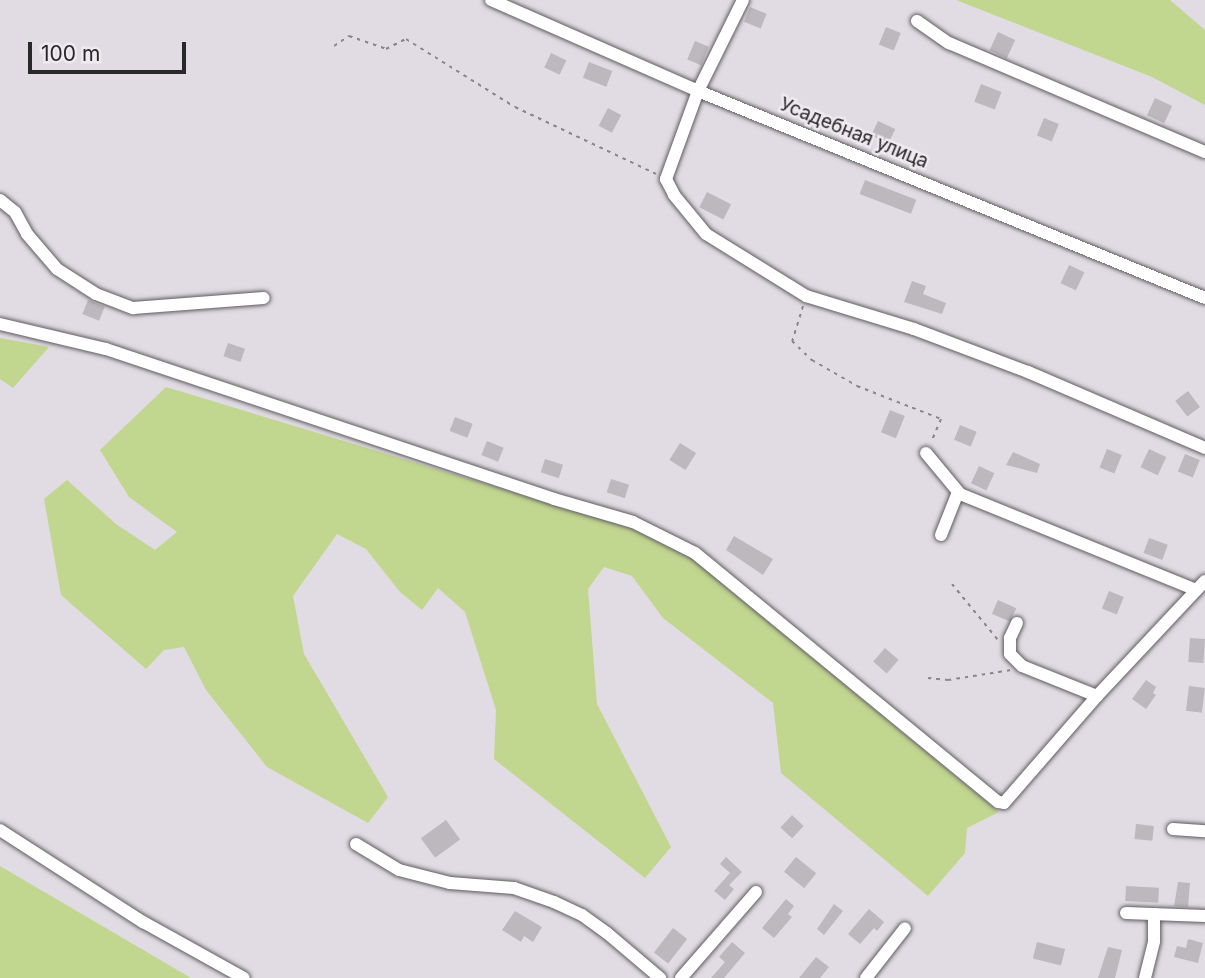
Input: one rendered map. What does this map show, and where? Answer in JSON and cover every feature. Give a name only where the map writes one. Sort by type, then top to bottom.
[{"type":"street","name":"Усадебная улица","points":[[491,0],[698,92],[1205,298]]},
{"type":"street","points":[[743,0],[698,92],[666,179],[674,195],[706,234],[809,297],[914,329],[1027,372],[1205,448]]},
{"type":"street","points":[[917,21],[949,43],[1205,152]]},
{"type":"street","points":[[0,200],[15,212],[27,234],[57,269],[96,295],[133,308],[264,298]]},
{"type":"street","points":[[0,324],[106,349],[554,499],[633,522],[695,553],[998,802],[1004,803],[1097,696],[1201,585],[958,492],[926,453]]},
{"type":"street","points":[[942,535],[958,492]]},
{"type":"street","points":[[1017,624],[1010,638],[1010,654],[1022,666],[1097,696]]},
{"type":"street","points":[[1173,829],[1205,831]]},
{"type":"street","points":[[0,830],[143,922],[244,978]]},
{"type":"street","points":[[356,844],[399,870],[450,883],[514,888],[554,902],[598,927],[660,978]]},
{"type":"street","points":[[681,978],[756,892]]},
{"type":"street","points":[[1126,912],[1205,916]]},
{"type":"street","points":[[1145,978],[1154,941],[1154,914]]},
{"type":"street","points":[[866,978],[905,928]]},
{"type":"path","points":[[334,46],[349,36],[386,49],[406,39],[515,107],[666,179]]},
{"type":"path","points":[[809,297],[801,310],[792,341],[812,360],[857,386],[941,419],[926,453]]},
{"type":"path","points":[[952,584],[1010,654]]},
{"type":"path","points":[[928,678],[948,680],[999,674],[1022,666]]},
{"type":"green space","points":[[956,0],[1170,0],[1205,30],[1205,105],[1152,77]]},
{"type":"green space","points":[[0,338],[49,347],[13,388],[0,379]]},
{"type":"green space","points":[[166,387],[631,528],[691,558],[999,812],[967,828],[965,853],[928,896],[781,773],[773,703],[663,618],[632,576],[604,567],[588,589],[597,704],[671,847],[645,878],[494,759],[496,710],[465,612],[438,588],[422,610],[400,592],[366,549],[337,534],[293,596],[304,654],[388,797],[368,823],[267,767],[206,690],[184,647],[164,650],[146,669],[61,595],[44,499],[67,480],[116,524],[155,550],[177,532],[129,497],[100,450]]},
{"type":"green space","points":[[0,866],[191,978],[0,978]]},
{"type":"building","points":[[750,7],[767,14],[761,29],[744,22]]},
{"type":"building","points":[[886,27],[901,33],[894,51],[879,45]]},
{"type":"building","points":[[998,32],[1015,40],[1007,58],[990,50]]},
{"type":"building","points":[[695,41],[709,47],[701,65],[687,59]]},
{"type":"building","points":[[551,53],[566,60],[560,75],[544,68]]},
{"type":"building","points":[[589,62],[612,71],[606,87],[583,78]]},
{"type":"building","points":[[981,84],[1002,92],[995,110],[974,102]]},
{"type":"building","points":[[1155,98],[1172,106],[1164,123],[1147,115]]},
{"type":"building","points":[[608,108],[621,115],[612,133],[599,126]]},
{"type":"building","points":[[1044,118],[1059,124],[1052,142],[1037,136]]},
{"type":"building","points":[[878,121],[895,129],[888,144],[871,136]]},
{"type":"building","points":[[865,180],[916,200],[911,214],[860,194]]},
{"type":"building","points":[[707,192],[731,204],[723,219],[699,207]]},
{"type":"building","points":[[1069,265],[1084,272],[1076,290],[1061,283]]},
{"type":"building","points":[[912,281],[926,286],[923,294],[946,303],[942,314],[904,302]]},
{"type":"building","points":[[88,300],[105,307],[99,321],[82,314]]},
{"type":"building","points":[[228,343],[245,349],[240,362],[223,356]]},
{"type":"building","points":[[1188,391],[1200,407],[1187,417],[1175,401]]},
{"type":"building","points":[[890,410],[905,416],[896,438],[881,432]]},
{"type":"building","points":[[455,417],[473,424],[467,438],[450,431]]},
{"type":"building","points":[[960,425],[977,432],[971,447],[954,440]]},
{"type":"building","points":[[487,441],[504,448],[498,462],[481,455]]},
{"type":"building","points":[[680,443],[696,453],[686,470],[669,460]]},
{"type":"building","points":[[1107,449],[1122,455],[1114,474],[1100,468]]},
{"type":"building","points":[[1149,449],[1166,457],[1158,475],[1141,467]]},
{"type":"building","points":[[1013,452],[1040,464],[1037,473],[1006,465]]},
{"type":"building","points":[[1185,454],[1200,460],[1193,478],[1178,472]]},
{"type":"building","points":[[545,459],[563,465],[559,478],[541,472]]},
{"type":"building","points":[[979,466],[994,473],[986,490],[971,483]]},
{"type":"building","points":[[611,479],[629,485],[625,498],[607,492]]},
{"type":"building","points":[[734,536],[773,559],[763,575],[726,550]]},
{"type":"building","points":[[1149,538],[1168,545],[1162,560],[1144,553]]},
{"type":"building","points":[[1109,591],[1124,597],[1117,615],[1102,609]]},
{"type":"building","points":[[998,600],[1016,608],[1010,622],[992,614]]},
{"type":"building","points":[[1190,638],[1205,639],[1203,663],[1188,662]]},
{"type":"building","points":[[885,648],[899,660],[887,673],[873,662]]},
{"type":"building","points":[[1146,680],[1156,687],[1153,693],[1156,695],[1146,709],[1132,699]]},
{"type":"building","points":[[1189,686],[1205,688],[1202,713],[1186,711]]},
{"type":"building","points":[[792,815],[804,826],[792,838],[780,827]]},
{"type":"building","points":[[446,820],[460,839],[435,858],[421,838]]},
{"type":"building","points":[[1136,824],[1154,826],[1152,841],[1134,839]]},
{"type":"building","points":[[726,857],[742,872],[729,885],[734,889],[725,900],[714,891],[730,873],[720,864]]},
{"type":"building","points":[[796,857],[816,873],[804,888],[784,872]]},
{"type":"building","points":[[1178,882],[1190,883],[1188,907],[1174,906]]},
{"type":"building","points":[[1126,886],[1159,888],[1158,903],[1125,901]]},
{"type":"building","points":[[786,899],[794,906],[788,914],[792,917],[774,938],[762,928]]},
{"type":"building","points":[[834,904],[843,911],[824,935],[817,929]]},
{"type":"building","points":[[869,909],[884,922],[877,931],[874,928],[860,944],[848,934]]},
{"type":"building","points":[[515,911],[542,927],[533,942],[524,936],[521,942],[502,930]]},
{"type":"building","points":[[673,928],[687,939],[668,964],[654,952]]},
{"type":"building","points":[[1188,939],[1203,943],[1198,963],[1174,957],[1177,946],[1186,948]]},
{"type":"building","points":[[732,942],[745,953],[724,978],[711,978],[725,962],[719,957]]},
{"type":"building","points":[[1037,942],[1065,949],[1061,966],[1033,958]]},
{"type":"building","points":[[1108,947],[1122,950],[1115,978],[1098,978]]},
{"type":"building","points":[[816,957],[829,967],[820,978],[799,978]]}]
